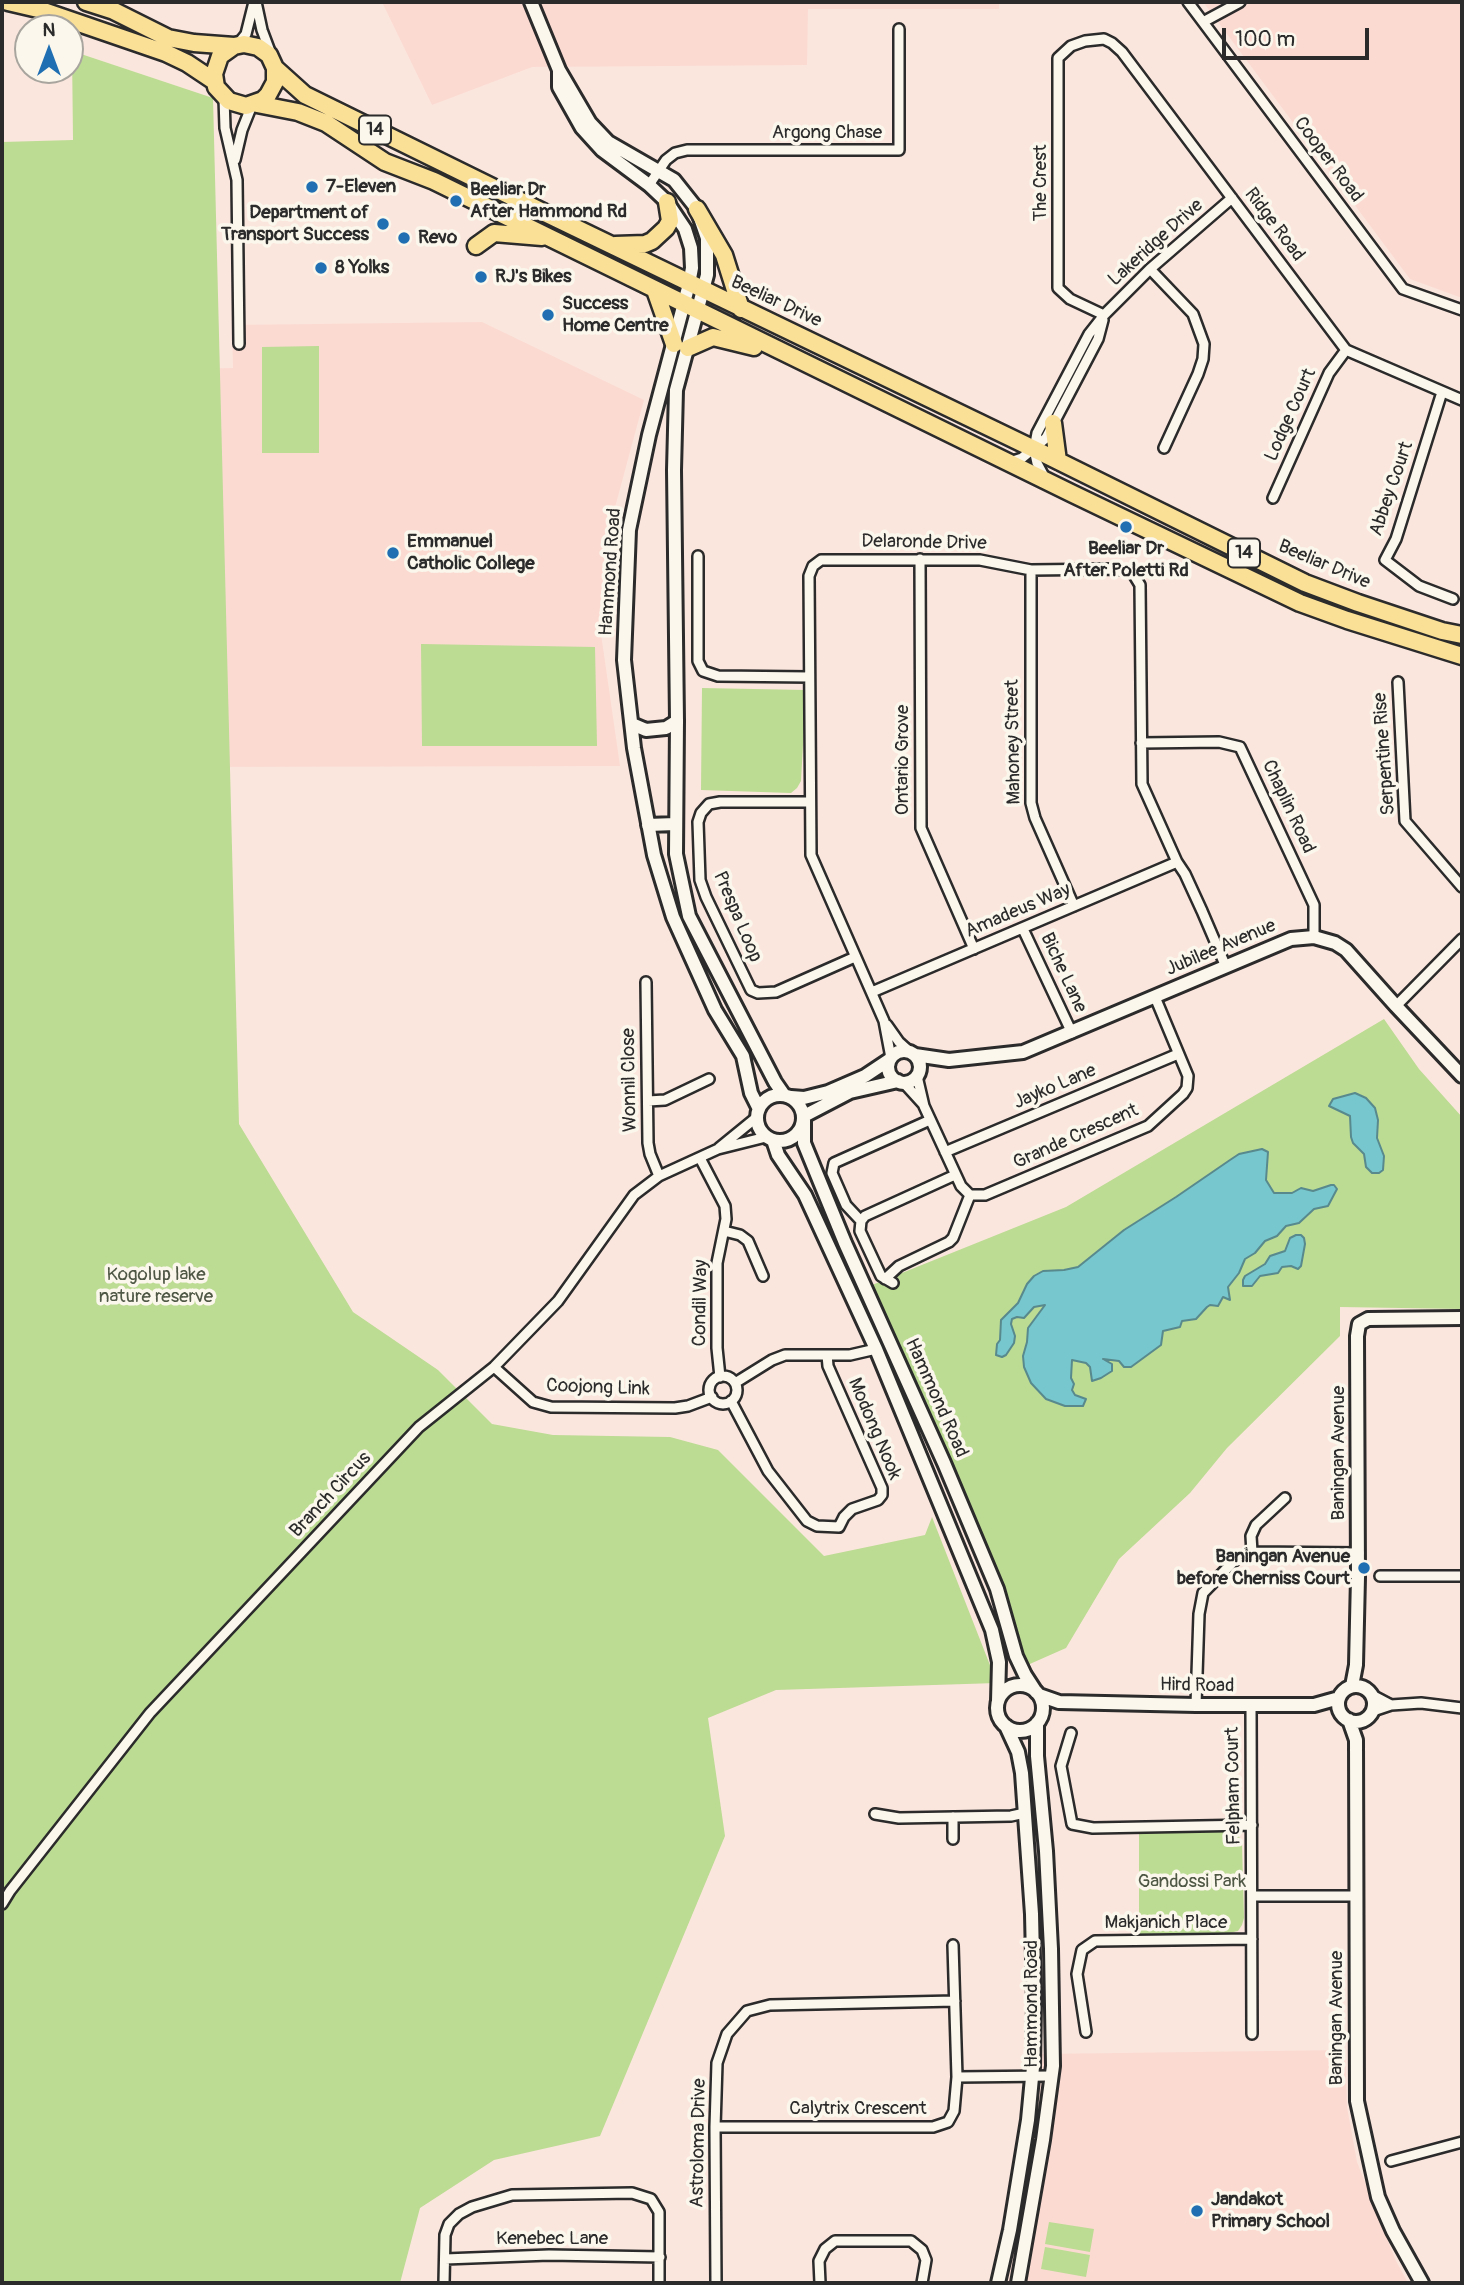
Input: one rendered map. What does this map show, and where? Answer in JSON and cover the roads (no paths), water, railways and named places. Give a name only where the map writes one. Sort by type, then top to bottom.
[{"type":"highway","points":[[8,2],[151,47],[187,63],[214,81],[224,98]]},
{"type":"highway","name":"Beeliar Drive","points":[[86,2],[114,11],[168,38],[194,43],[244,44],[258,47],[269,55],[275,66],[305,95],[612,246],[1305,583],[1442,631],[1462,635]]},
{"type":"highway","points":[[214,81],[217,62],[225,51],[236,45]]},
{"type":"highway","points":[[254,104],[272,89],[275,66]]},
{"type":"highway","name":"14","points":[[224,98],[240,106],[254,104],[314,117],[385,162],[434,181],[1300,603],[1360,625],[1462,656]]},
{"type":"highway","points":[[612,246],[645,244],[652,241],[666,229],[670,221],[667,202]]},
{"type":"highway","points":[[697,209],[724,255],[741,309]]},
{"type":"highway","points":[[475,246],[494,233],[551,238]]},
{"type":"highway","points":[[655,290],[681,346],[713,337],[736,341],[816,368]]},
{"type":"highway","points":[[1053,423],[1058,461]]},
{"type":"main road","name":"Hammond Road","points":[[531,2],[559,70],[590,123],[608,142],[674,180],[697,209],[707,238],[708,252],[681,346],[649,435],[629,530],[624,660],[654,855],[673,918],[715,1010],[743,1056],[758,1113]]},
{"type":"main road","name":"Hammond Road","points":[[559,70],[559,87],[582,128],[602,150],[667,202],[685,229],[691,248],[696,287]]},
{"type":"main road","name":"Hammond Road","points":[[681,346],[674,437],[677,721],[675,824],[678,863],[689,916],[757,1048],[787,1096]]},
{"type":"main road","points":[[649,435],[674,437]]},
{"type":"main road","points":[[632,724],[646,730],[666,727],[677,721]]},
{"type":"main road","points":[[648,825],[675,824]]},
{"type":"main road","points":[[1314,937],[1335,943],[1346,950],[1462,1076]]},
{"type":"main road","name":"Jubilee Avenue","points":[[912,1053],[949,1060],[1023,1052],[1291,939],[1314,937]]},
{"type":"main road","points":[[787,1096],[802,1109],[802,1128],[790,1140],[770,1139],[759,1128],[758,1113],[769,1098],[787,1096],[804,1098],[828,1092],[865,1076],[897,1052],[912,1053],[920,1064],[917,1075],[910,1081],[850,1092],[804,1118]]},
{"type":"main road","points":[[890,1059],[888,1071],[900,1082]]},
{"type":"main road","name":"Jubilee Avenue","points":[[917,1075],[949,1060]]},
{"type":"main road","name":"Hammond Road","points":[[804,1118],[804,1143],[845,1243],[997,1588],[1017,1656],[1037,1693]]},
{"type":"main road","name":"Hammond Road","points":[[770,1139],[805,1195],[876,1349],[992,1630],[999,1662],[998,1701]]},
{"type":"main road","name":"Baningan Avenue","points":[[1362,1689],[1356,1665],[1359,1324],[1368,1319],[1462,1318]]},
{"type":"main road","points":[[1022,1685],[1037,1693],[1043,1706],[1039,1720],[1026,1730],[1012,1729],[1006,1726],[998,1715],[998,1701],[1007,1689],[1022,1685]]},
{"type":"main road","points":[[1362,1689],[1374,1701],[1369,1715],[1355,1722],[1343,1710],[1342,1693],[1362,1689]]},
{"type":"main road","name":"Hird Road","points":[[1037,1693],[1051,1700],[1079,1703],[1314,1705],[1343,1710]]},
{"type":"main road","name":"Hird Road","points":[[1039,1720],[1060,1708],[1079,1703]]},
{"type":"main road","name":"Baningan Avenue","points":[[1343,1710],[1356,1740],[1357,2101],[1378,2196],[1393,2231],[1422,2283]]},
{"type":"main road","name":"Baningan Avenue","points":[[1356,1740],[1369,1715]]},
{"type":"main road","name":"Hammond Road","points":[[1018,2283],[1043,2140],[1054,2026],[1046,1851],[1037,1756],[1039,1720]]},
{"type":"main road","name":"Hammond Road","points":[[998,2283],[1010,2230],[1028,2120],[1032,2077],[1033,1966],[1025,1813],[1018,1752],[1006,1726]]},
{"type":"street","points":[[236,45],[246,33],[255,2]]},
{"type":"street","points":[[255,2],[275,66]]},
{"type":"street","name":"Cooper Road","points":[[1188,2],[1403,289],[1462,310]]},
{"type":"street","points":[[1203,22],[1240,2]]},
{"type":"street","name":"Argong Chase","points":[[649,185],[666,160],[675,153],[687,150],[900,150],[899,29]]},
{"type":"street","name":"Ridge Road","points":[[1085,41],[1104,39],[1122,52],[1346,351]]},
{"type":"street","name":"The Crest","points":[[1085,41],[1071,46],[1058,58],[1058,288],[1070,299],[1104,315]]},
{"type":"street","points":[[224,98],[225,128],[234,162],[238,209],[239,344]]},
{"type":"street","points":[[234,162],[242,130],[254,104]]},
{"type":"street","name":"Lakeridge Drive","points":[[1034,449],[1037,433],[1089,334],[1150,269],[1232,198]]},
{"type":"street","points":[[1150,269],[1193,314],[1204,344],[1198,374],[1164,448]]},
{"type":"street","name":"Lakeridge Drive","points":[[1009,462],[1022,458],[1046,438],[1098,339],[1104,315]]},
{"type":"street","points":[[1346,351],[1462,400]]},
{"type":"street","name":"Lodge Court","points":[[1273,498],[1329,373],[1346,351]]},
{"type":"street","name":"Abbey Court","points":[[1442,392],[1396,539],[1385,559],[1419,586],[1453,599]]},
{"type":"street","points":[[1034,449],[1037,463],[1046,480]]},
{"type":"street","points":[[698,556],[698,661],[703,671],[718,676],[809,677]]},
{"type":"street","name":"Delaronde Drive","points":[[912,1053],[899,1042],[884,1021],[812,860],[809,802],[809,576],[813,566],[827,559],[980,559],[1031,570],[1115,569],[1132,572],[1140,585],[1142,784],[1226,967]]},
{"type":"street","name":"Ontario Grove","points":[[920,559],[921,828],[974,949]]},
{"type":"street","name":"Mahoney Street","points":[[1031,570],[1031,803],[1074,906]]},
{"type":"street","name":"Serpentine Rise","points":[[1398,682],[1405,821],[1462,887]]},
{"type":"street","name":"Chaplin Road","points":[[1141,743],[1219,742],[1240,747],[1314,905],[1314,937]]},
{"type":"street","name":"Prespa Loop","points":[[809,802],[709,804],[701,813],[698,822],[700,880],[747,985],[758,993],[776,992],[855,957]]},
{"type":"street","name":"Amadeus Way","points":[[872,992],[1177,862]]},
{"type":"street","name":"Biche Lane","points":[[1023,929],[1072,1033]]},
{"type":"street","points":[[1396,1006],[1462,939]]},
{"type":"street","name":"Wonnil Close","points":[[646,982],[648,1143],[659,1176]]},
{"type":"street","name":"Grande Crescent","points":[[970,1195],[985,1195],[1148,1126],[1187,1088],[1188,1076],[1155,997]]},
{"type":"street","name":"Delaronde Drive","points":[[884,1021],[890,1059]]},
{"type":"street","name":"Jayko Lane","points":[[945,1153],[1178,1054]]},
{"type":"street","points":[[917,1075],[930,1120],[955,1175],[970,1195],[949,1242],[898,1266],[889,1281],[881,1276],[860,1231],[861,1221],[865,1216],[955,1175]]},
{"type":"street","points":[[648,1101],[666,1100],[709,1079]]},
{"type":"street","points":[[900,1082],[924,1106]]},
{"type":"street","name":"Branch Circus","points":[[2,1904],[150,1713],[419,1427],[494,1367],[558,1301],[634,1195],[659,1176],[718,1149],[758,1113]]},
{"type":"street","points":[[861,1221],[846,1205],[832,1173],[834,1163],[930,1120]]},
{"type":"street","name":"Branch Circus","points":[[718,1149],[770,1139]]},
{"type":"street","name":"Condil Way","points":[[700,1158],[725,1206],[726,1219],[717,1263],[717,1348],[720,1377]]},
{"type":"street","points":[[724,1231],[748,1241],[764,1276]]},
{"type":"street","points":[[735,1383],[785,1355],[850,1356],[876,1349]]},
{"type":"street","name":"Modong Nook","points":[[731,1401],[768,1471],[807,1521],[817,1526],[839,1527],[844,1517],[852,1510],[878,1500],[882,1495],[882,1488],[828,1366],[827,1356]]},
{"type":"street","name":"Coojong Link","points":[[494,1367],[533,1402],[551,1407],[675,1408],[712,1397]]},
{"type":"street","points":[[720,1377],[729,1377],[735,1383],[737,1391],[731,1401],[719,1402],[712,1397],[711,1385],[720,1377]]},
{"type":"street","points":[[1252,1552],[1251,1536],[1256,1525],[1285,1497]]},
{"type":"street","points":[[1196,1705],[1199,1615],[1203,1593],[1236,1559],[1252,1552],[1359,1553]]},
{"type":"street","points":[[1380,1576],[1462,1576]]},
{"type":"street","points":[[1362,1689],[1391,1705]]},
{"type":"street","points":[[1369,1715],[1391,1705],[1421,1703],[1462,1708]]},
{"type":"street","name":"Felpham Court","points":[[1251,1706],[1252,2034]]},
{"type":"street","points":[[1071,1733],[1061,1766],[1072,1824],[1093,1828],[1252,1825]]},
{"type":"street","points":[[875,1814],[899,1818],[1011,1816],[1025,1813]]},
{"type":"street","points":[[953,1817],[953,1839]]},
{"type":"street","points":[[1253,1896],[1356,1896]]},
{"type":"street","name":"Makjanich Place","points":[[1086,2032],[1077,1974],[1082,1950],[1095,1941],[1252,1939]]},
{"type":"street","name":"Calytrix Crescent","points":[[715,2127],[933,2127],[948,2122],[954,2111],[957,2077],[953,1945]]},
{"type":"street","name":"Astroloma Drive","points":[[716,2283],[717,2063],[727,2034],[747,2011],[769,2005],[955,2001]]},
{"type":"street","points":[[957,2077],[1051,2076]]},
{"type":"street","points":[[1391,2161],[1462,2143]]},
{"type":"street","points":[[444,2283],[445,2235],[449,2224],[472,2207],[512,2195],[632,2193],[651,2199],[659,2212],[660,2283]]},
{"type":"street","points":[[820,2283],[820,2261],[825,2249],[835,2241],[911,2241],[922,2250],[926,2260],[922,2283]]},
{"type":"street","name":"Kenebec Lane","points":[[445,2259],[550,2255],[660,2257]]},
{"type":"water","points":[[1355,1093],[1366,1098],[1375,1108],[1378,1120],[1377,1138],[1384,1156],[1383,1170],[1379,1173],[1372,1173],[1366,1167],[1364,1154],[1353,1143],[1350,1116],[1329,1106],[1333,1099]]},
{"type":"water","points":[[1262,1149],[1268,1152],[1266,1180],[1274,1193],[1292,1193],[1301,1188],[1313,1191],[1331,1185],[1337,1189],[1328,1206],[1314,1209],[1299,1223],[1286,1226],[1277,1236],[1265,1241],[1255,1253],[1245,1259],[1239,1273],[1228,1287],[1230,1300],[1223,1297],[1218,1306],[1210,1305],[1196,1319],[1182,1321],[1180,1327],[1163,1331],[1161,1345],[1131,1367],[1124,1367],[1119,1361],[1103,1359],[1112,1364],[1112,1371],[1092,1381],[1090,1367],[1086,1363],[1072,1360],[1072,1390],[1075,1395],[1086,1399],[1083,1406],[1065,1406],[1046,1399],[1031,1383],[1024,1367],[1023,1356],[1028,1328],[1045,1305],[1034,1307],[1024,1318],[1012,1319],[1014,1343],[1006,1355],[996,1355],[1001,1320],[1018,1303],[1034,1276],[1043,1271],[1078,1267],[1124,1230],[1239,1154]]},
{"type":"water","points":[[1296,1235],[1304,1238],[1305,1244],[1298,1269],[1291,1266],[1282,1267],[1278,1273],[1260,1276],[1252,1286],[1243,1286],[1245,1276],[1265,1264],[1270,1256],[1285,1251],[1290,1238]]},
{"type":"place","name":"7-Eleven","points":[[312,187]]},
{"type":"place","name":"Beeliar Dr After Hammond Rd","points":[[456,201]]},
{"type":"place","name":"Department of Transport Success","points":[[383,224]]},
{"type":"place","name":"Revo","points":[[404,238]]},
{"type":"place","name":"8 Yolks","points":[[321,268]]},
{"type":"place","name":"RJ's Bikes","points":[[481,277]]},
{"type":"place","name":"Success Home Centre","points":[[548,315]]},
{"type":"place","name":"Beeliar Dr After Poletti Rd","points":[[1126,527]]},
{"type":"place","name":"Emmanuel Catholic College","points":[[393,553]]},
{"type":"place","name":"Baningan Avenue before Cherniss Court","points":[[1364,1568]]},
{"type":"place","name":"Jandakot Primary School","points":[[1197,2211]]},
{"type":"park label","name":"Kogolup lake nature reserve","points":[[156,1286]]},
{"type":"park label","name":"Gandossi Park","points":[[1192,1882]]}]
